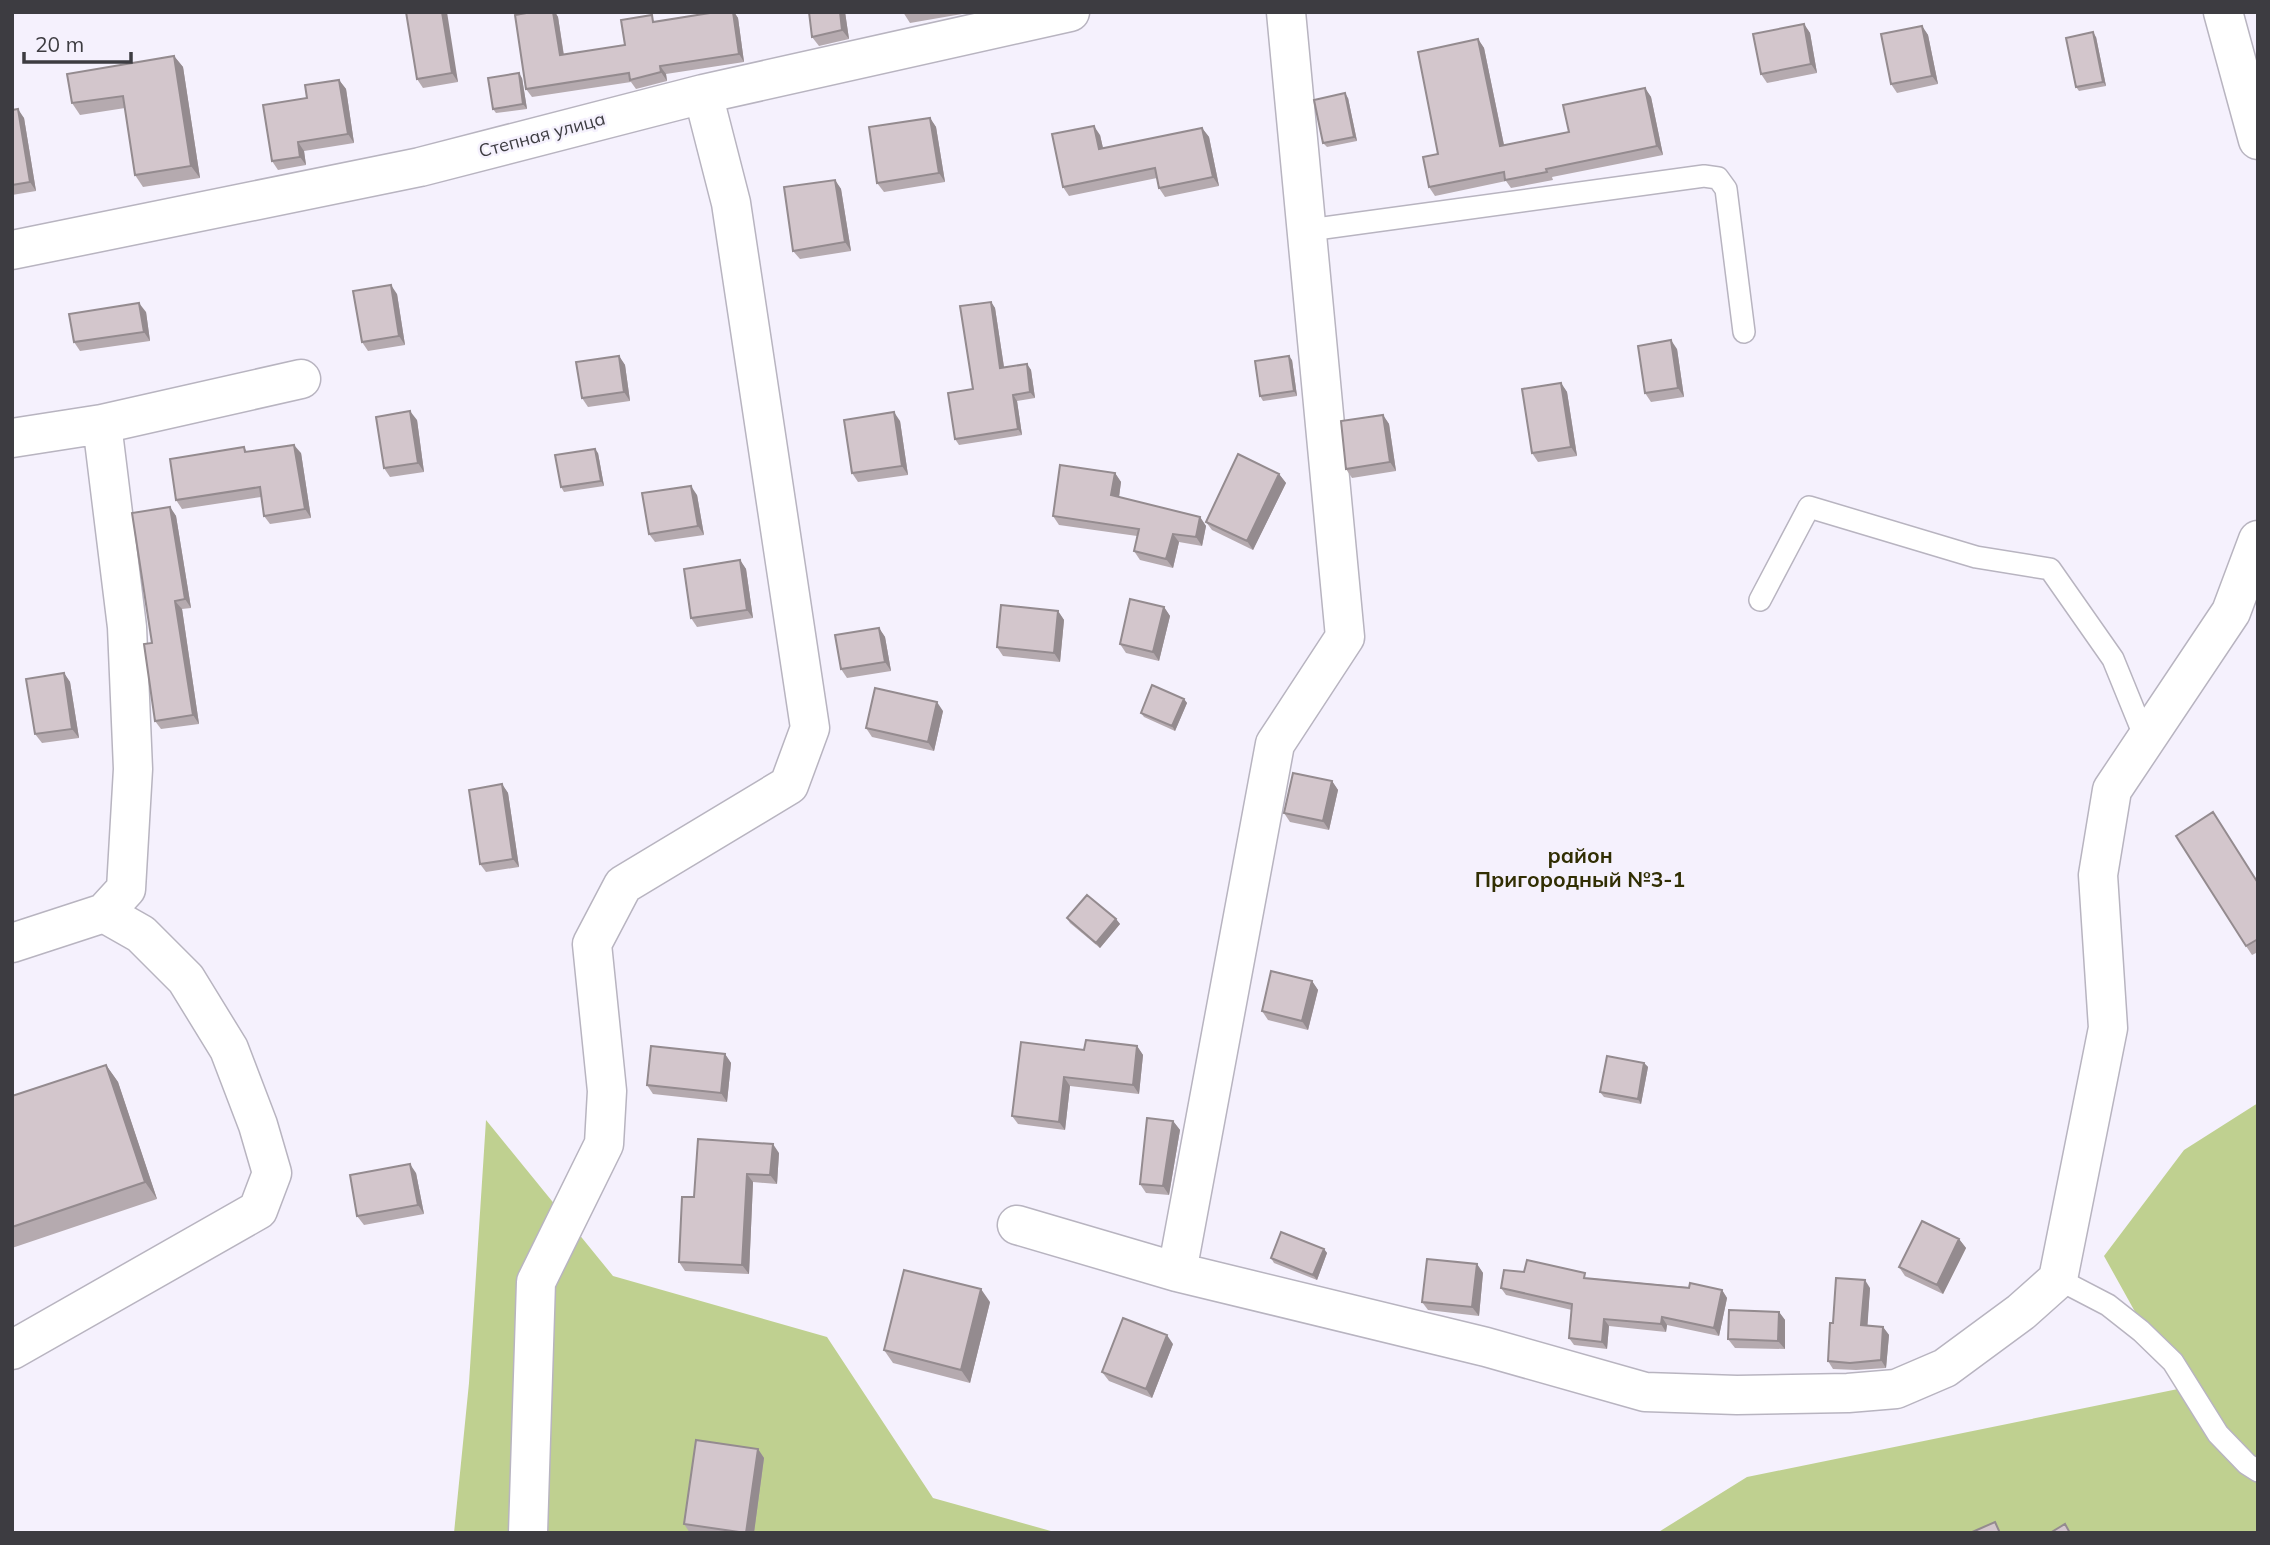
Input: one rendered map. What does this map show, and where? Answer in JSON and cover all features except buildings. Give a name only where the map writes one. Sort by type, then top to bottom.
[{"type":"street","name":"Степная улица","points":[[12,250],[420,167],[703,94],[1070,12]]},
{"type":"street","points":[[1177,1272],[1275,744],[1345,637],[1286,12]]},
{"type":"street","points":[[2223,12],[2258,139]]},
{"type":"street","points":[[528,1533],[536,1282],[604,1144],[607,1091],[592,944],[623,885],[789,785],[810,728],[732,204],[703,94]]},
{"type":"street","points":[[12,438],[102,424],[301,379]]},
{"type":"street","points":[[12,943],[104,913],[126,889],[133,769],[127,627],[102,424]]},
{"type":"street","points":[[1017,1225],[1177,1272],[1486,1348],[1645,1392],[1737,1395],[1848,1393],[1896,1389],[1945,1368],[2021,1312],[2058,1279],[2108,1028],[2098,876],[2112,790],[2231,612],[2258,540]]},
{"type":"street","points":[[12,1350],[258,1210],[272,1173],[258,1125],[229,1048],[186,979],[141,934],[104,913]]},
{"type":"lane","points":[[1308,230],[1704,176],[1718,178],[1726,190],[1744,332]]},
{"type":"lane","points":[[1760,600],[1809,507],[1976,557],[2050,569],[2113,659],[2146,740]]},
{"type":"lane","points":[[2058,1279],[2108,1305],[2141,1331],[2173,1362],[2217,1434],[2247,1464],[2258,1471]]},
{"type":"green space","points":[[2258,1103],[2258,1533],[1657,1533],[1747,1477],[2178,1389],[2104,1256],[2184,1150]]},
{"type":"green space","points":[[486,1120],[613,1276],[827,1337],[933,1498],[1058,1533],[454,1533],[469,1383]]},
{"type":"district","name":"район Пригородный №3-1","points":[[1580,868]]}]
